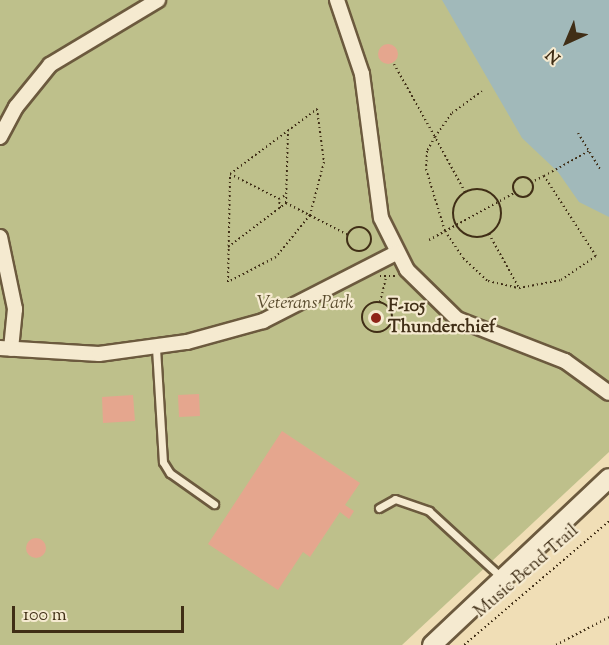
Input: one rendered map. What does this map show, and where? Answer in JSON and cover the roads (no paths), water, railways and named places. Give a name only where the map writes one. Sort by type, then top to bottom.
[{"type":"street","points":[[0,137],[16,106],[50,65],[158,0]]},
{"type":"street","points":[[337,0],[362,74],[376,195],[396,253],[427,296],[457,319],[565,361],[609,393]]},
{"type":"street","points":[[0,237],[14,296],[5,349],[90,354],[156,348],[263,321],[396,253]]},
{"type":"street","points":[[432,645],[609,478]]},
{"type":"lane","points":[[156,348],[164,462],[170,472],[214,504]]},
{"type":"lane","points":[[379,508],[395,499],[429,511],[502,579]]},
{"type":"water","points":[[442,0],[609,0],[609,217],[579,202],[558,172],[522,138]]},
{"type":"place","name":"F-105 Thunderchief","points":[[376,318]]},
{"type":"park label","name":"Veterans Park","points":[[305,304]]}]
